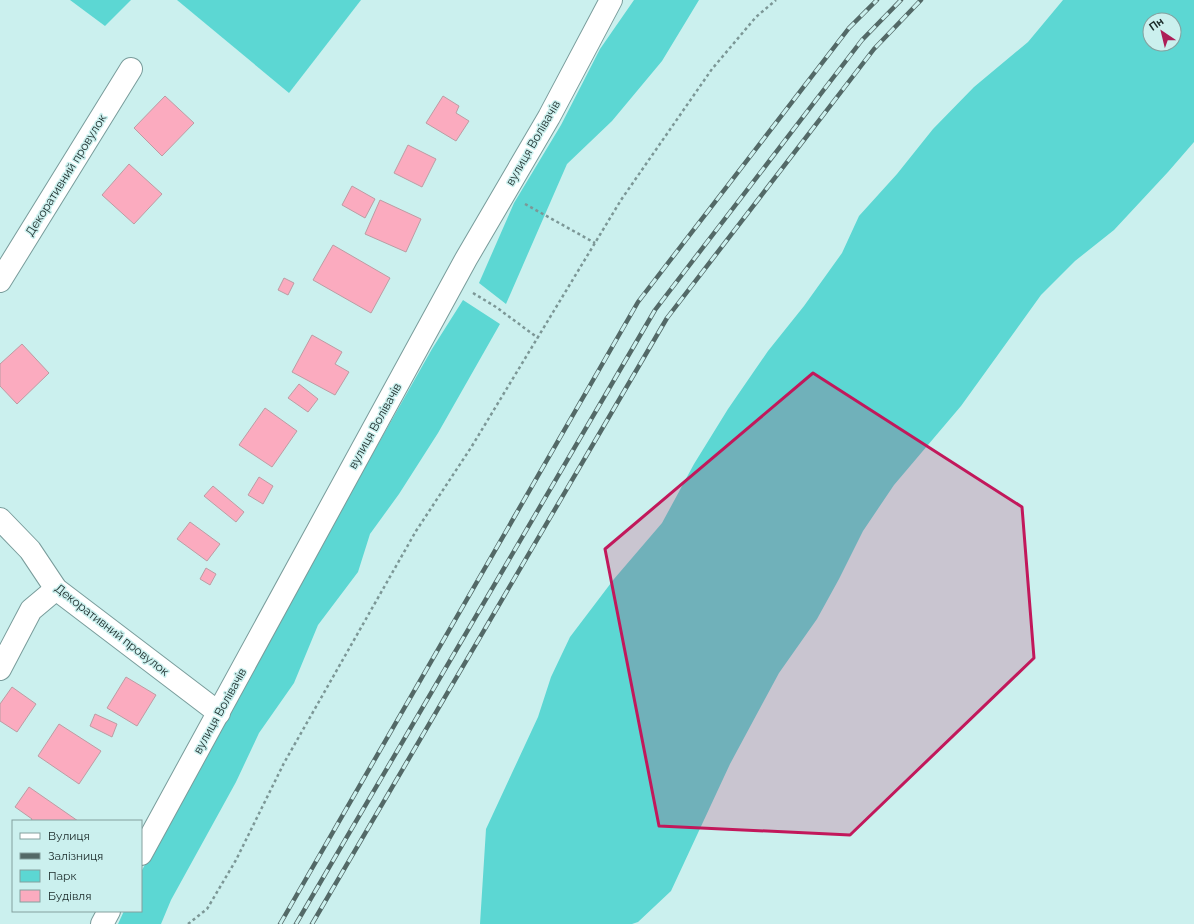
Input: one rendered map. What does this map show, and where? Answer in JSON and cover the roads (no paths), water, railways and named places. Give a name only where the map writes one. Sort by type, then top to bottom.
[{"type":"street","name":"вулиця Волівачів","points":[[142,852],[454,281],[549,117],[611,0]]},
{"type":"street","name":"Декоративний провулок","points":[[0,281],[131,69]]},
{"type":"street","name":"Декоративний провулок","points":[[0,519],[30,550],[56,589],[219,713]]},
{"type":"street","points":[[0,669],[31,610],[56,589]]},
{"type":"street","points":[[102,924],[108,912]]},
{"type":"railway","points":[[280,924],[638,302],[849,28],[877,0]]},
{"type":"railway","points":[[296,924],[655,310],[862,40],[901,0]]},
{"type":"railway","points":[[312,924],[667,318],[874,49],[921,0]]}]
